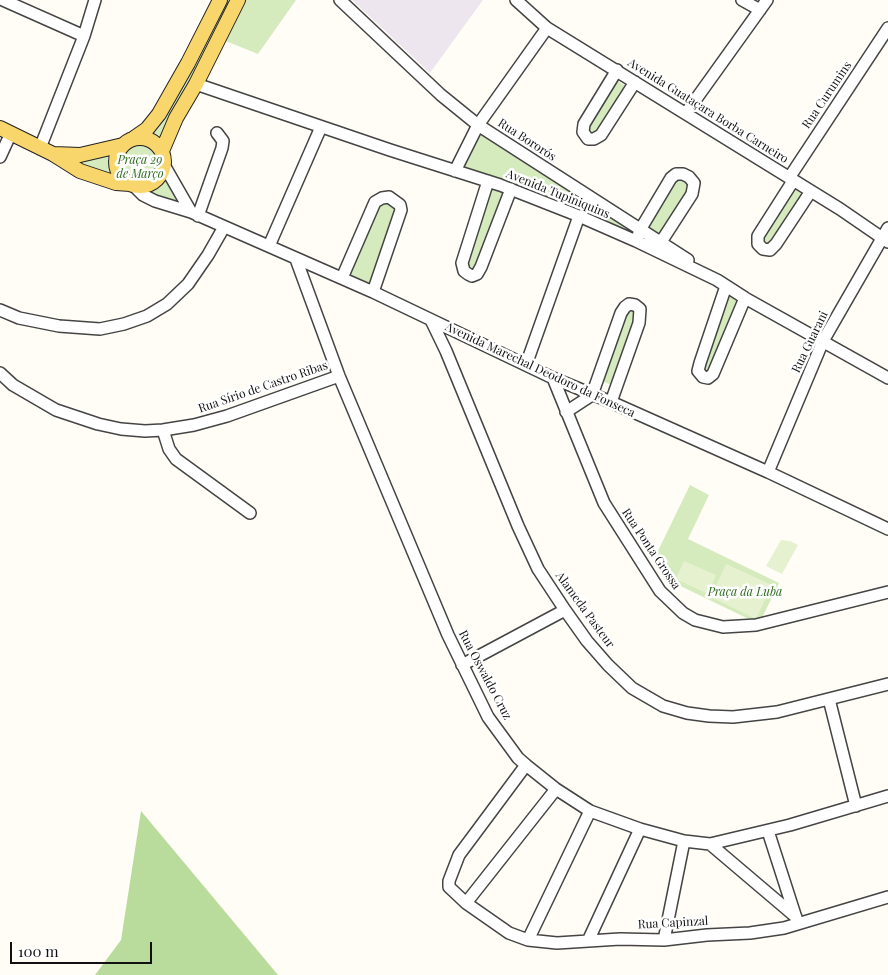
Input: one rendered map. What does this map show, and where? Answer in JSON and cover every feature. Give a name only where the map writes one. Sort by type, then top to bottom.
[{"type":"main road","points":[[220,0],[188,63],[159,114],[148,128],[118,152],[116,161],[118,170],[123,178],[131,184],[141,186],[149,184],[156,180],[161,173],[164,166],[162,151],[176,118],[196,84],[238,0]]},
{"type":"main road","name":"Avenida Marechal Deodoro da Fonseca","points":[[5,130],[47,151],[80,171],[116,183],[131,184]]},
{"type":"main road","points":[[129,142],[148,139],[162,151]]},
{"type":"main road","name":"Avenida Marechal Deodoro da Fonseca","points":[[47,151],[80,155],[129,142]]},
{"type":"street","points":[[3,0],[84,36]]},
{"type":"street","points":[[47,151],[95,0]]},
{"type":"street","name":"Rua Bororós","points":[[340,0],[441,95],[478,124],[638,236],[661,242],[722,283]]},
{"type":"street","name":"Avenida Guataçara Borba Carneiro","points":[[516,0],[547,28],[886,236]]},
{"type":"street","points":[[742,0],[760,10]]},
{"type":"street","points":[[686,113],[767,0]]},
{"type":"street","points":[[455,171],[478,124],[547,28]]},
{"type":"street","name":"Rua Curumins","points":[[811,191],[776,244],[770,250],[763,249],[758,244],[758,236],[791,179],[888,28]]},
{"type":"street","points":[[617,70],[584,124],[583,132],[588,138],[594,139],[602,135],[635,82]]},
{"type":"street","name":"Avenida Tupiniquins","points":[[196,84],[488,181],[579,216],[638,236],[888,378]]},
{"type":"street","points":[[269,246],[321,127]]},
{"type":"street","points":[[0,157],[5,130]]},
{"type":"street","points":[[194,214],[222,148],[222,141],[217,133]]},
{"type":"street","points":[[164,166],[194,214]]},
{"type":"street","points":[[638,236],[672,178],[676,174],[682,174],[689,177],[694,183],[692,194],[661,242]]},
{"type":"street","points":[[488,181],[462,263],[464,271],[472,276],[477,274],[481,267],[511,189]]},
{"type":"street","name":"Avenida Marechal Deodoro da Fonseca","points":[[131,184],[143,195],[154,201],[194,214],[342,278],[553,378],[768,472],[888,529]]},
{"type":"street","points":[[342,278],[375,202],[382,198],[390,197],[400,205],[401,210],[373,292]]},
{"type":"street","points":[[526,365],[579,216]]},
{"type":"street","points":[[0,310],[19,318],[59,326],[100,329],[124,324],[147,316],[167,304],[188,284],[224,227]]},
{"type":"street","name":"Rua Guarani","points":[[768,472],[823,342],[886,236]]},
{"type":"street","name":"Rua Oswaldo Cruz","points":[[296,259],[339,376],[462,665],[488,717],[518,758],[556,789],[590,811],[640,829],[684,841],[710,844],[768,830],[888,796]]},
{"type":"street","points":[[722,283],[698,370],[703,377],[708,378],[714,374],[745,298]]},
{"type":"street","points":[[566,412],[592,395],[624,307],[629,304],[635,305],[640,309],[639,323],[611,402]]},
{"type":"street","name":"Alameda Pasteur","points":[[431,320],[446,351],[518,526],[538,569],[565,610],[608,665],[632,688],[663,706],[687,713],[734,717],[764,715],[888,684]]},
{"type":"street","points":[[446,351],[458,332]]},
{"type":"street","name":"Rua Sírio de Castro Ribas","points":[[0,373],[13,385],[56,410],[98,424],[121,429],[163,430],[194,425],[227,416],[339,376]]},
{"type":"street","name":"Rua Ponta Grossa","points":[[553,378],[604,503],[620,531],[660,591],[695,620],[723,627],[756,625],[888,592]]},
{"type":"street","points":[[163,430],[169,449],[176,459],[250,513]]},
{"type":"street","points":[[462,665],[565,610]]},
{"type":"street","points":[[829,699],[856,806]]},
{"type":"street","name":"Rua Capinzal","points":[[526,765],[460,855],[452,871],[449,887],[466,903],[509,933],[528,940],[557,942],[620,939],[664,940],[750,933],[784,928],[797,921],[888,897]]},
{"type":"street","points":[[466,903],[556,789]]},
{"type":"street","points":[[528,940],[590,811]]},
{"type":"street","points":[[588,941],[640,829]]},
{"type":"street","points":[[768,830],[797,921]]},
{"type":"street","points":[[664,940],[684,841]]},
{"type":"street","points":[[710,844],[797,921]]},
{"type":"shaded area","points":[[352,0],[483,0],[430,73]]},
{"type":"green space","name":"Praça 29 de Março","points":[[228,0],[231,0],[164,155],[186,209],[126,189],[66,158],[123,147],[153,125],[192,71]]},
{"type":"green space","points":[[245,0],[296,0],[258,54],[223,40]]},
{"type":"green space","points":[[613,78],[630,89],[595,138],[584,127]]},
{"type":"green space","points":[[477,130],[636,234],[511,182],[477,272],[465,269],[491,177],[458,167]]},
{"type":"green space","points":[[679,176],[692,187],[657,237],[642,228]]},
{"type":"green space","points":[[790,186],[806,197],[770,249],[758,236]]},
{"type":"green space","points":[[384,199],[399,205],[372,287],[344,277],[373,206]]},
{"type":"green space","points":[[727,295],[740,300],[712,371],[705,376],[702,364]]},
{"type":"green space","points":[[627,307],[638,312],[614,386],[599,380]]},
{"type":"green space","name":"Praça da Luba","points":[[690,485],[709,495],[688,539],[779,583],[759,624],[664,578],[654,559]]},
{"type":"green space","points":[[781,540],[790,541],[798,545],[782,574],[766,566]]},
{"type":"green space","points":[[684,561],[716,575],[708,594],[676,579]]},
{"type":"green space","points":[[726,564],[772,585],[756,619],[711,597]]},
{"type":"green space","points":[[141,811],[278,975],[95,975],[121,940]]}]
